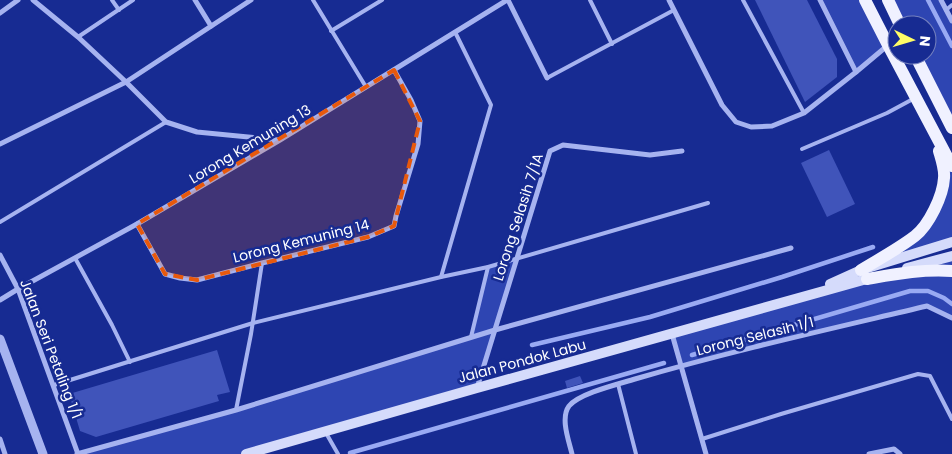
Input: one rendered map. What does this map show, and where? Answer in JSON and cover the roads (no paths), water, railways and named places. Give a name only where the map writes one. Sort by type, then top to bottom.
[{"type":"main road","points":[[865,0],[887,43]]},
{"type":"main road","points":[[888,0],[895,15]]},
{"type":"main road","points":[[899,65],[952,166]]},
{"type":"main road","points":[[920,65],[952,128]]},
{"type":"main road","points":[[864,274],[917,235],[935,208],[941,194],[944,176],[930,123]]},
{"type":"main road","name":"Jalan Pondok Labu","points":[[246,454],[804,296],[952,242]]},
{"type":"main road","name":"Jalan Pondok Labu","points":[[864,274],[952,256]]},
{"type":"main road","points":[[864,274],[936,270],[952,271]]},
{"type":"street","points":[[0,13],[18,0]]},
{"type":"street","points":[[33,0],[78,37],[166,122],[197,132],[280,140]]},
{"type":"street","points":[[195,0],[211,26]]},
{"type":"street","points":[[0,144],[126,82],[251,0]]},
{"type":"street","points":[[508,0],[547,78]]},
{"type":"street","name":"Lorong Kemuning 13","points":[[0,300],[137,224],[280,140],[508,0]]},
{"type":"street","points":[[669,0],[722,105],[736,122],[751,127],[772,126],[804,114],[887,46]]},
{"type":"street","points":[[820,0],[856,72]]},
{"type":"street","points":[[941,0],[952,21]]},
{"type":"street","name":"Lorong Kemuning 14","points":[[137,224],[165,274],[197,280],[368,237],[394,226],[418,144],[420,121],[411,100],[394,70]]},
{"type":"street","name":"Lorong Selasih 7/1A","points":[[477,388],[550,151],[562,145],[650,154],[682,151]]},
{"type":"street","points":[[78,454],[236,410],[470,337],[791,248]]},
{"type":"street","name":"Jalan Seri Petaling 1/1","points":[[0,255],[18,289],[78,454]]},
{"type":"street","name":"Lorong Selasih 1/1","points":[[572,454],[565,416],[568,408],[575,400],[618,384],[681,366],[927,306],[952,318]]},
{"type":"street","points":[[672,334],[706,454]]},
{"type":"street","points":[[0,340],[43,454]]},
{"type":"street","points":[[0,439],[5,454]]},
{"type":"street","points":[[869,454],[894,449],[900,454]]},
{"type":"lane","points":[[112,0],[119,10]]},
{"type":"lane","points":[[78,37],[133,0]]},
{"type":"lane","points":[[313,0],[366,87]]},
{"type":"lane","points":[[331,31],[382,0]]},
{"type":"lane","points":[[590,0],[612,44]]},
{"type":"lane","points":[[743,0],[804,114]]},
{"type":"lane","points":[[946,10],[952,5]]},
{"type":"lane","points":[[547,78],[674,10]]},
{"type":"lane","points":[[441,277],[491,105],[455,32]]},
{"type":"lane","points":[[802,149],[887,113],[916,97]]},
{"type":"lane","points":[[0,222],[166,122]]},
{"type":"lane","points":[[54,385],[253,324],[488,267],[708,203]]},
{"type":"lane","points":[[75,258],[130,362]]},
{"type":"lane","points":[[236,410],[253,324],[262,263]]},
{"type":"lane","points":[[470,337],[488,267]]},
{"type":"lane","points":[[702,439],[918,374],[930,376],[952,419]]},
{"type":"lane","points":[[618,384],[636,454]]},
{"type":"lane","points":[[325,431],[338,454]]},
{"type":"waterway","points":[[928,0],[952,46]]},
{"type":"waterway","points":[[532,345],[650,317],[873,247]]},
{"type":"waterway","points":[[692,355],[910,291],[928,291],[952,304]]},
{"type":"waterway","points":[[350,453],[664,363]]}]
